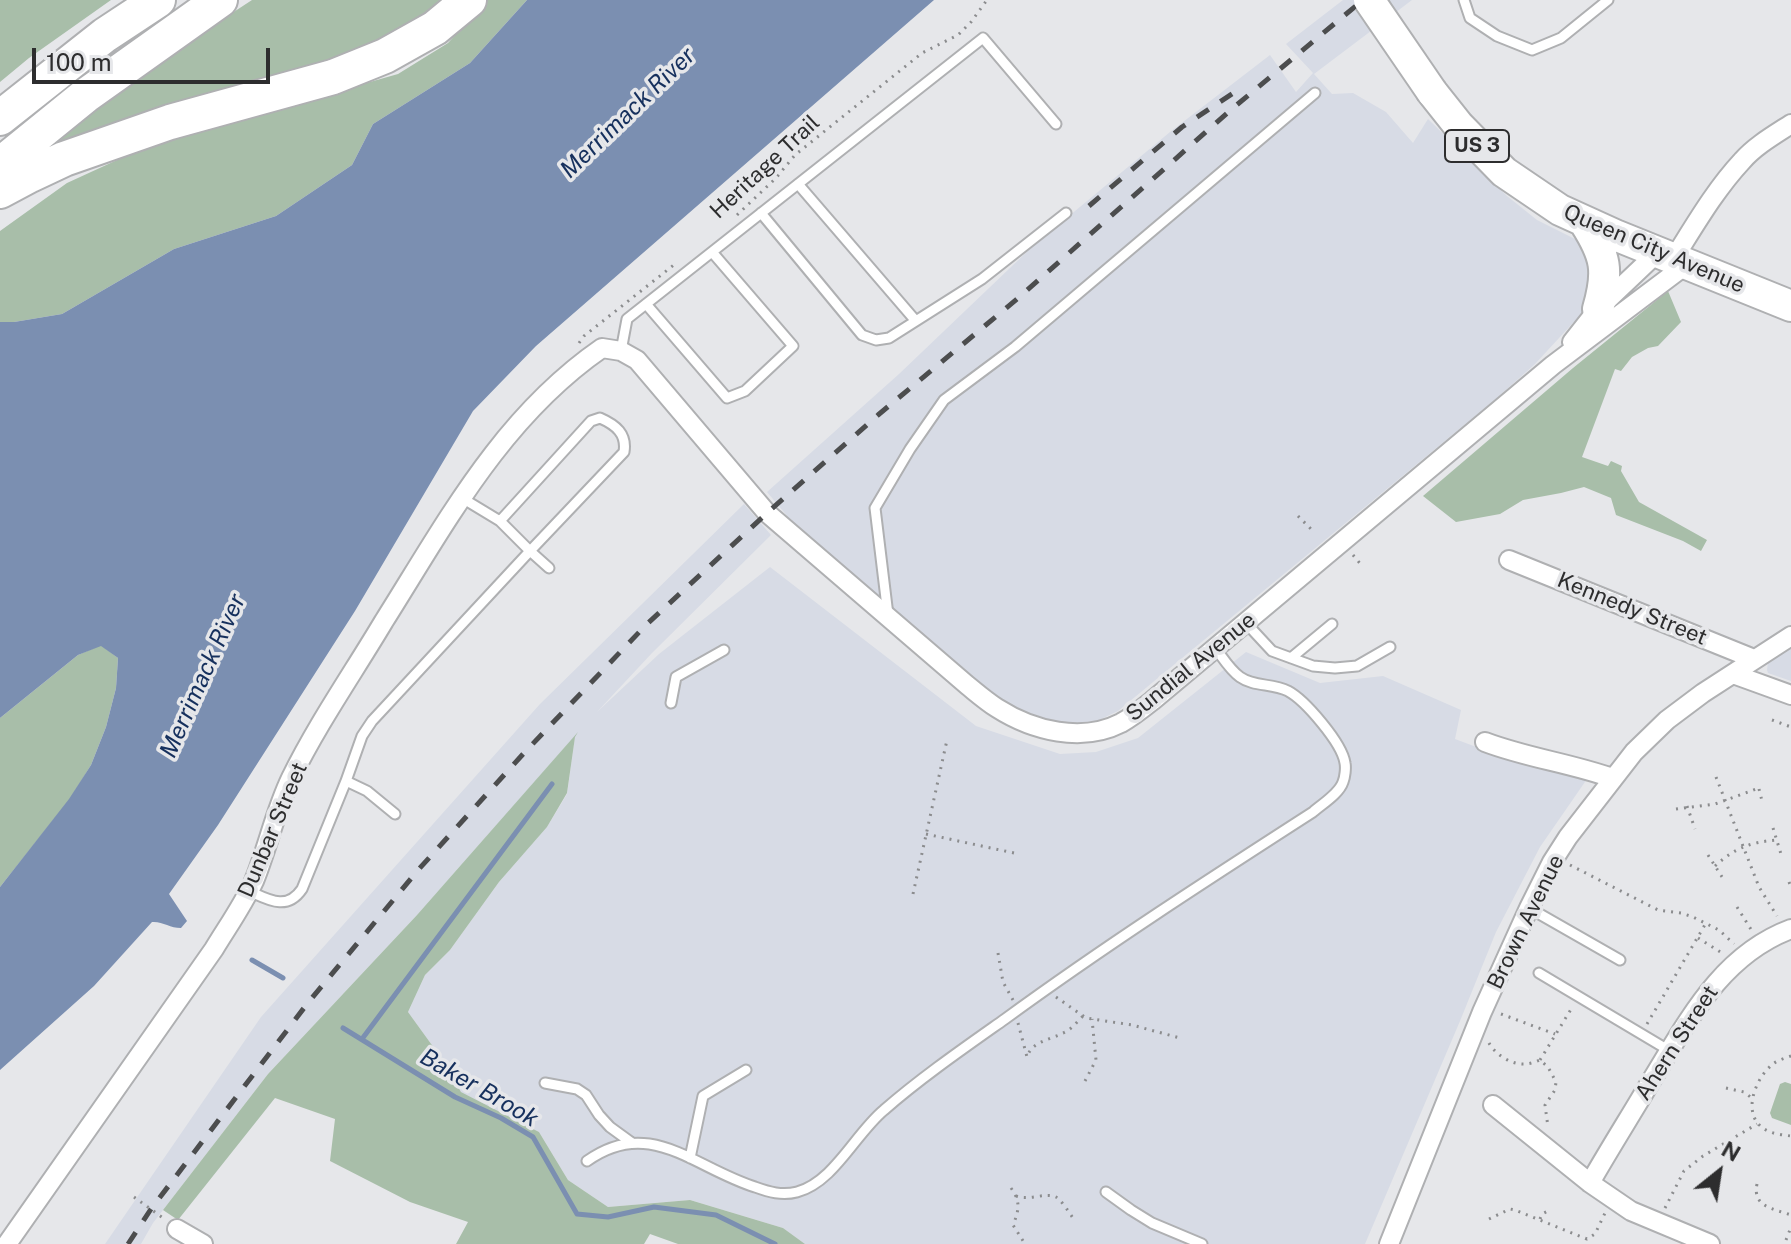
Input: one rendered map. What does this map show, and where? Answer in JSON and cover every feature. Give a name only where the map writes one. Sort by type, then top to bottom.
[{"type":"highway","points":[[0,118],[105,35],[158,0]]},
{"type":"highway","points":[[0,165],[85,96],[220,0]]},
{"type":"highway","points":[[0,191],[64,159],[139,132],[333,77],[385,56],[435,28],[469,0]]},
{"type":"main road","name":"Queen City Avenue","points":[[1369,0],[1432,92],[1459,126],[1504,172],[1540,198],[1585,223],[1791,306]]},
{"type":"main road","points":[[1585,223],[1597,242],[1605,272],[1598,309]]},
{"type":"street","points":[[1673,258],[1743,159],[1791,124]]},
{"type":"street","name":"Sundial Avenue","points":[[612,349],[637,360],[767,513],[996,708],[1030,724],[1066,734],[1085,734],[1121,723],[1152,701],[1553,365],[1673,258]]},
{"type":"street","name":"Sundial Avenue","points":[[1553,365],[1598,309],[1673,258]]},
{"type":"street","name":"Dunbar Street","points":[[7,1244],[214,949],[249,891],[283,797],[299,764],[461,497],[507,434],[532,407],[583,361],[612,349]]},
{"type":"street","name":"Kennedy Street","points":[[1509,560],[1754,659]]},
{"type":"street","name":"Brown Avenue","points":[[1389,1244],[1482,1012],[1529,908],[1560,849],[1612,778],[1667,720],[1791,636]]},
{"type":"street","points":[[1733,674],[1791,695]]},
{"type":"street","points":[[1485,742],[1612,778]]},
{"type":"street","name":"Ahern Street","points":[[1590,1183],[1712,985],[1747,954],[1789,930]]},
{"type":"street","points":[[1493,1105],[1590,1183],[1631,1211],[1710,1244]]},
{"type":"street","points":[[177,1229],[203,1244]]},
{"type":"lane","points":[[1464,0],[1470,18],[1497,36],[1532,50],[1561,38],[1608,0]]},
{"type":"lane","points":[[612,349],[627,319],[983,38],[1056,124]]},
{"type":"lane","points":[[889,618],[875,508],[944,400],[1015,347],[1315,93]]},
{"type":"lane","points":[[798,184],[915,320]]},
{"type":"lane","points":[[761,213],[862,335],[876,340],[889,338],[982,279],[1066,213]]},
{"type":"lane","points":[[646,304],[727,398],[745,391],[793,346],[712,252]]},
{"type":"lane","points":[[249,891],[282,903],[295,898],[302,889],[362,736],[372,721],[624,452],[626,444],[622,433],[612,423],[600,418],[591,421],[500,521]]},
{"type":"lane","points":[[461,497],[500,521],[549,568]]},
{"type":"lane","points":[[1246,623],[1272,651],[1313,666],[1357,666],[1390,647]]},
{"type":"lane","points":[[1291,658],[1332,624]]},
{"type":"lane","points":[[587,1161],[615,1145],[645,1142],[690,1158],[735,1181],[775,1194],[795,1193],[815,1185],[883,1111],[1034,997],[1313,812],[1343,784],[1345,763],[1342,753],[1303,701],[1286,690],[1251,683],[1239,677],[1216,649]]},
{"type":"lane","points":[[671,703],[676,677],[724,650]]},
{"type":"lane","points":[[346,781],[367,791],[395,814]]},
{"type":"lane","points":[[1529,908],[1620,960]]},
{"type":"lane","points":[[1539,973],[1670,1051]]},
{"type":"lane","points":[[690,1158],[703,1096],[746,1070]]},
{"type":"lane","points":[[545,1083],[577,1089],[586,1095],[610,1127],[632,1143]]},
{"type":"lane","points":[[1106,1192],[1152,1223],[1202,1244]]},
{"type":"path","name":"Heritage Trail","points":[[734,217],[776,178],[795,155],[922,53],[958,35],[987,0]]},
{"type":"path","points":[[583,361],[576,347],[584,336],[679,261]]},
{"type":"path","points":[[1298,516],[1313,531]]},
{"type":"path","points":[[1353,555],[1363,567]]},
{"type":"path","points":[[1772,720],[1791,727]]},
{"type":"path","points":[[913,894],[947,740]]},
{"type":"path","points":[[1716,777],[1759,887],[1789,930]]},
{"type":"path","points":[[1676,809],[1725,801],[1758,788],[1762,801]]},
{"type":"path","points":[[1687,808],[1695,829]]},
{"type":"path","points":[[1773,828],[1781,854]]},
{"type":"path","points":[[926,834],[1014,853]]},
{"type":"path","points":[[1715,866],[1744,847],[1756,842],[1777,840]]},
{"type":"path","points":[[1708,855],[1724,880]]},
{"type":"path","points":[[1570,865],[1658,910],[1681,913],[1706,923],[1747,954]]},
{"type":"path","points":[[1737,907],[1747,954]]},
{"type":"path","points":[[1642,1034],[1706,923]]},
{"type":"path","points":[[1698,938],[1747,954]]},
{"type":"path","points":[[1012,999],[1054,996],[1092,1019],[1158,1030],[1180,1038]]},
{"type":"path","points":[[1489,1043],[1493,1051],[1516,1062],[1525,1064],[1540,1060],[1579,997]]},
{"type":"path","points":[[1501,1014],[1555,1034]]},
{"type":"path","points":[[1085,1081],[1096,1060],[1092,1019]]},
{"type":"path","points":[[1791,1056],[1774,1063],[1764,1073],[1755,1087],[1751,1107],[1757,1124],[1768,1132],[1791,1136]]},
{"type":"path","points":[[1540,1060],[1556,1082],[1555,1090],[1545,1105],[1549,1134]]},
{"type":"path","points":[[1726,1088],[1744,1092],[1753,1099]]},
{"type":"path","points":[[1663,1212],[1684,1171],[1757,1124]]},
{"type":"path","points":[[1757,1184],[1755,1193],[1758,1201],[1791,1215]]},
{"type":"path","points":[[1011,1188],[1018,1210],[1013,1225],[1025,1244]]},
{"type":"path","points":[[1016,1196],[1033,1198],[1050,1195],[1058,1198],[1073,1218]]},
{"type":"path","points":[[134,1197],[177,1229]]},
{"type":"path","points":[[1489,1219],[1510,1209],[1515,1210],[1587,1239],[1595,1234],[1613,1199]]},
{"type":"path","points":[[1539,1220],[1548,1211]]},
{"type":"path","points":[[1786,1240],[1791,1227]]},
{"type":"shaded area","points":[[1343,0],[1412,0],[1314,74],[1332,94],[1353,93],[1386,112],[1413,143],[1428,119],[1507,196],[1537,220],[1583,243],[1597,269],[1584,311],[1535,364],[1497,398],[1118,711],[1097,721],[1070,724],[1020,710],[995,697],[789,518],[767,492],[899,374],[1033,246],[1170,132],[1270,55],[1296,92],[1313,73],[1286,44]]},
{"type":"shaded area","points":[[744,504],[771,535],[597,712],[659,654],[770,567],[976,726],[1060,754],[1096,752],[1138,738],[1246,652],[1320,683],[1383,676],[1461,710],[1455,739],[1503,757],[1587,779],[1540,847],[1496,932],[1365,1244],[805,1244],[783,1228],[690,1200],[608,1207],[568,1180],[539,1132],[461,1092],[408,1012],[425,975],[450,950],[499,882],[547,827],[567,794],[575,736],[417,915],[268,1074],[153,1223],[141,1244],[105,1244],[261,1017],[540,704]]},
{"type":"shaded area","points":[[1791,647],[1791,681],[1768,673],[1768,662]]},
{"type":"green space","points":[[0,0],[111,0],[0,82]]},
{"type":"green space","points":[[252,0],[444,0],[384,45],[64,146],[58,138],[162,59]]},
{"type":"green space","points":[[487,0],[527,0],[470,63],[373,124],[352,165],[276,216],[174,249],[62,314],[0,322],[0,231],[67,183],[152,144],[398,74],[448,43]]},
{"type":"green space","points":[[1668,291],[1681,322],[1658,346],[1632,357],[1621,371],[1615,369],[1582,457],[1608,466],[1611,461],[1622,466],[1621,471],[1639,502],[1707,540],[1701,551],[1616,515],[1611,498],[1584,487],[1523,500],[1500,514],[1456,522],[1423,496],[1573,368]]},
{"type":"green space","points":[[101,645],[118,658],[116,688],[106,727],[91,765],[70,799],[0,887],[0,718],[78,655]]},
{"type":"green space","points":[[578,732],[567,793],[547,827],[499,882],[450,950],[425,975],[408,1012],[461,1092],[539,1132],[568,1180],[608,1207],[690,1200],[783,1228],[805,1244],[678,1244],[650,1234],[644,1244],[456,1244],[468,1222],[410,1202],[330,1161],[335,1119],[275,1098],[178,1220],[163,1210],[268,1074],[417,915]]},
{"type":"green space","points":[[1780,1084],[1791,1084],[1791,1125],[1772,1118],[1770,1113]]},
{"type":"water","name":"Merrimack River","points":[[527,0],[934,0],[536,346],[473,411],[355,611],[218,825],[169,894],[187,921],[181,928],[152,922],[94,986],[0,1070],[0,887],[69,799],[91,765],[106,727],[116,688],[118,658],[101,646],[78,655],[0,718],[0,322],[62,314],[174,249],[276,216],[352,165],[373,124],[470,63]]},
{"type":"waterway","name":"Baker Brook","points":[[362,1039],[552,784]]},
{"type":"waterway","name":"Baker Brook","points":[[252,960],[283,978]]},
{"type":"waterway","name":"Baker Brook","points":[[343,1028],[455,1097],[533,1137],[577,1214],[608,1217],[654,1207],[716,1215],[775,1244]]},
{"type":"railway","points":[[128,1244],[151,1209],[307,1004],[419,869],[646,625],[878,415],[1017,299],[1233,108],[1363,0]]},
{"type":"railway","points":[[1089,206],[1182,127],[1238,90]]}]
